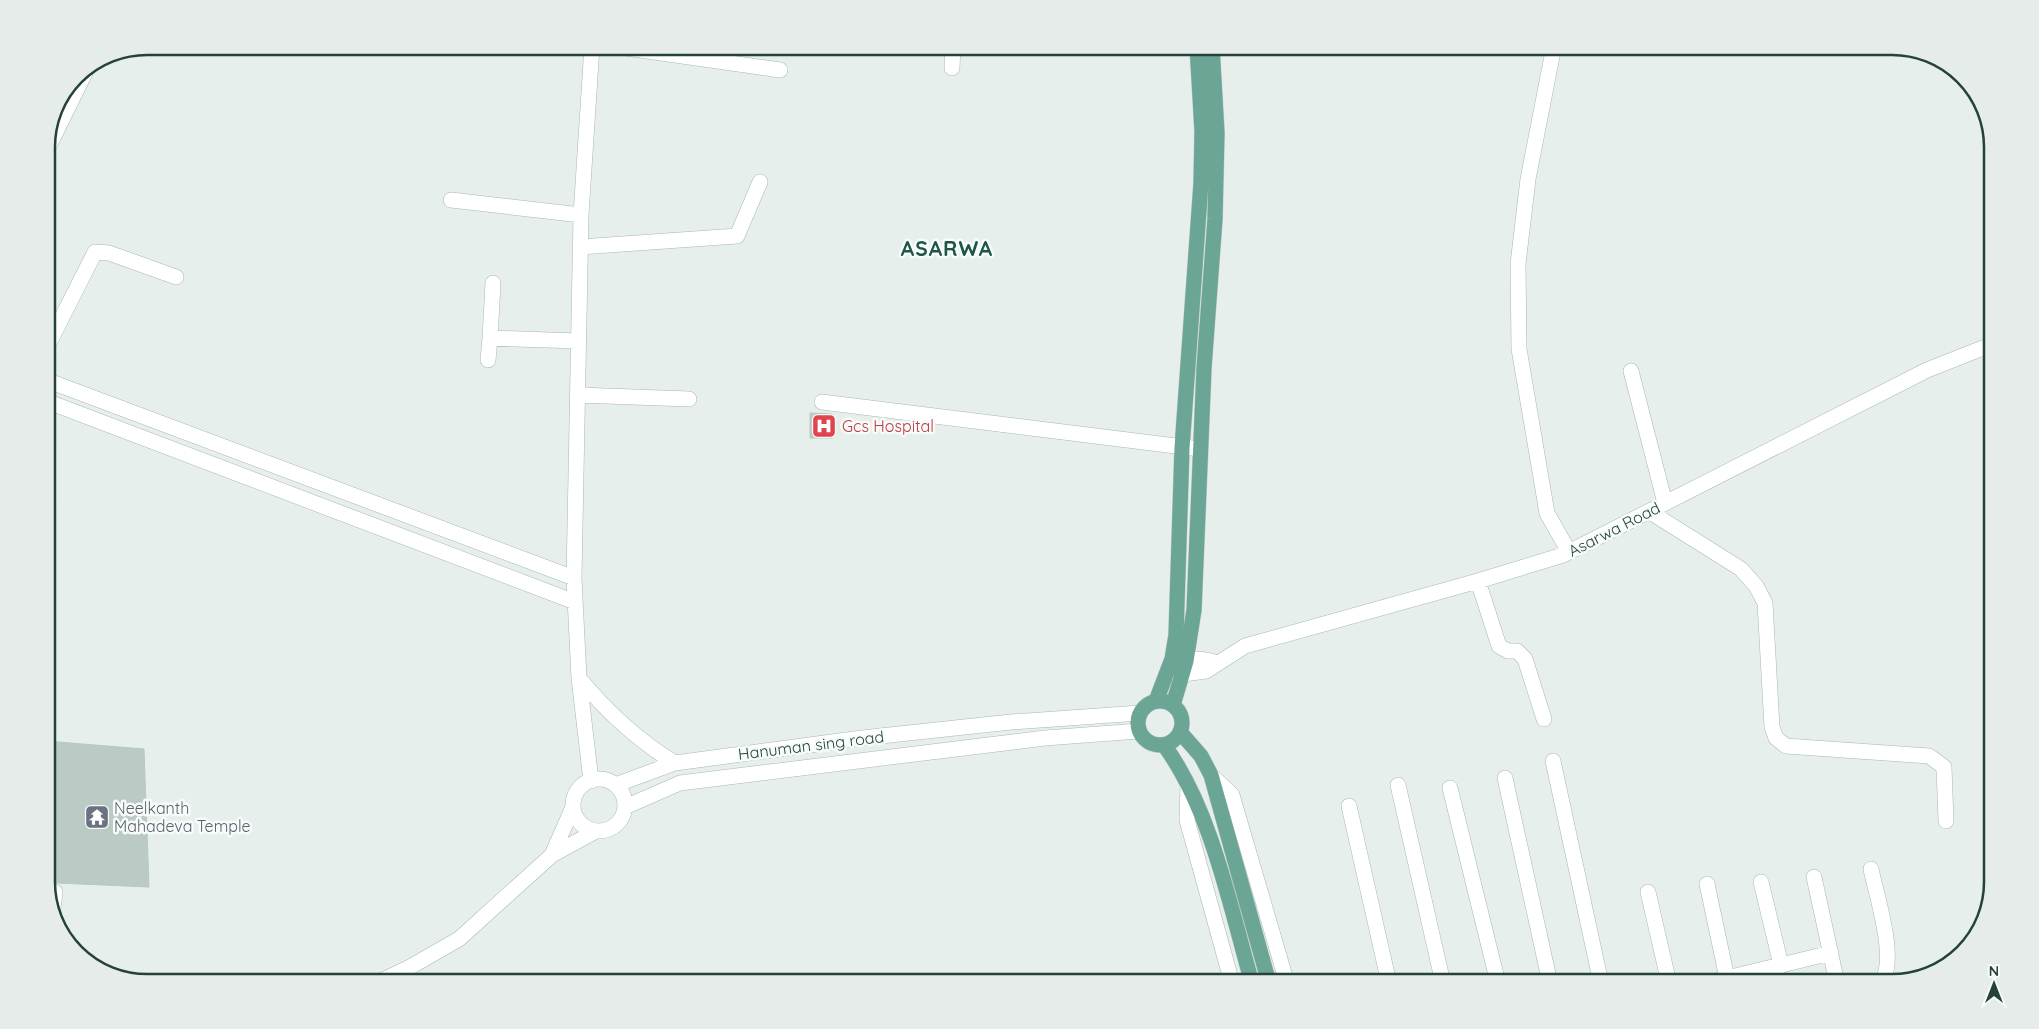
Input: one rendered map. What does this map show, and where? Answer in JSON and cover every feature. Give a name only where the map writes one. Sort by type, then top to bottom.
[{"type":"main road","points":[[1173,705],[1177,667],[1176,635],[1182,448],[1201,155],[1197,55]]},
{"type":"main road","points":[[1156,701],[1173,705],[1181,716],[1180,732],[1172,742],[1164,745],[1146,741],[1139,731],[1137,723],[1144,707],[1156,701],[1177,667],[1194,610],[1200,449],[1217,155],[1212,55]]},
{"type":"main road","points":[[1201,155],[1217,155]]},
{"type":"main road","points":[[1180,732],[1201,756],[1211,775],[1267,974]]},
{"type":"main road","points":[[1164,745],[1178,764],[1198,805],[1249,974]]},
{"type":"street","points":[[591,55],[581,215],[577,341],[578,395],[574,578],[580,678],[591,780]]},
{"type":"street","points":[[675,55],[780,70]]},
{"type":"street","points":[[952,68],[953,55]]},
{"type":"street","points":[[1552,55],[1527,189],[1518,264],[1519,349],[1546,513],[1569,552]]},
{"type":"street","points":[[57,130],[79,86]]},
{"type":"street","points":[[580,247],[737,236],[760,182]]},
{"type":"street","points":[[451,200],[581,215]]},
{"type":"street","points":[[55,331],[95,252],[109,253],[176,277]]},
{"type":"street","points":[[488,360],[493,282]]},
{"type":"street","points":[[490,338],[577,341]]},
{"type":"street","name":"Asarwa Road","points":[[1177,667],[1204,658],[1217,663],[1245,646],[1478,581],[1569,552],[1927,370],[1984,348]]},
{"type":"street","points":[[1631,371],[1665,504]]},
{"type":"street","points":[[55,383],[574,578]]},
{"type":"street","points":[[578,395],[689,399]]},
{"type":"street","points":[[822,402],[1200,449]]},
{"type":"street","points":[[55,404],[575,602]]},
{"type":"street","points":[[1650,512],[1740,569],[1756,586],[1765,603],[1772,727],[1776,738],[1786,746],[1929,756],[1944,767],[1946,821]]},
{"type":"street","points":[[1478,581],[1499,646],[1508,651],[1517,651],[1525,659],[1544,719]]},
{"type":"street","points":[[580,678],[601,704],[623,726],[648,746],[675,763]]},
{"type":"street","name":"Hanuman sing road","points":[[615,785],[675,763],[1011,722],[1140,713]]},
{"type":"street","points":[[625,807],[680,783],[1045,738],[1139,731]]},
{"type":"street","points":[[910,733],[912,754]]},
{"type":"street","points":[[1553,761],[1599,974]]},
{"type":"street","points":[[1211,775],[1232,794],[1284,974]]},
{"type":"street","points":[[1505,778],[1548,974]]},
{"type":"street","points":[[396,974],[459,939],[552,855],[596,831],[613,828],[619,822],[625,807],[624,798],[615,785],[600,779],[591,780],[577,790],[573,807],[552,855]]},
{"type":"street","points":[[1188,784],[1187,820],[1230,974]]},
{"type":"street","points":[[1398,785],[1441,974]]},
{"type":"street","points":[[1450,788],[1496,974]]},
{"type":"street","points":[[1349,806],[1387,974]]},
{"type":"street","points":[[573,807],[580,823],[596,831]]},
{"type":"street","points":[[1871,869],[1889,956],[1886,974]]},
{"type":"street","points":[[1814,877],[1835,974]]},
{"type":"street","points":[[1760,882],[1778,974]]},
{"type":"street","points":[[1707,884],[1726,974]]},
{"type":"street","points":[[1648,892],[1667,974]]},
{"type":"street","points":[[1747,974],[1831,953]]},
{"type":"building","points":[[810,413],[832,414],[832,438],[810,438]]},
{"type":"building","name":"Neelkanth Mahadeva Temple","points":[[55,742],[144,749],[149,887],[56,883]]},
{"type":"place","name":"Gcs Hospital","points":[[824,426]]},
{"type":"place","name":"Neelkanth Mahadeva Temple","points":[[97,817]]},
{"type":"district","name":"ASARWA","points":[[947,248]]}]
